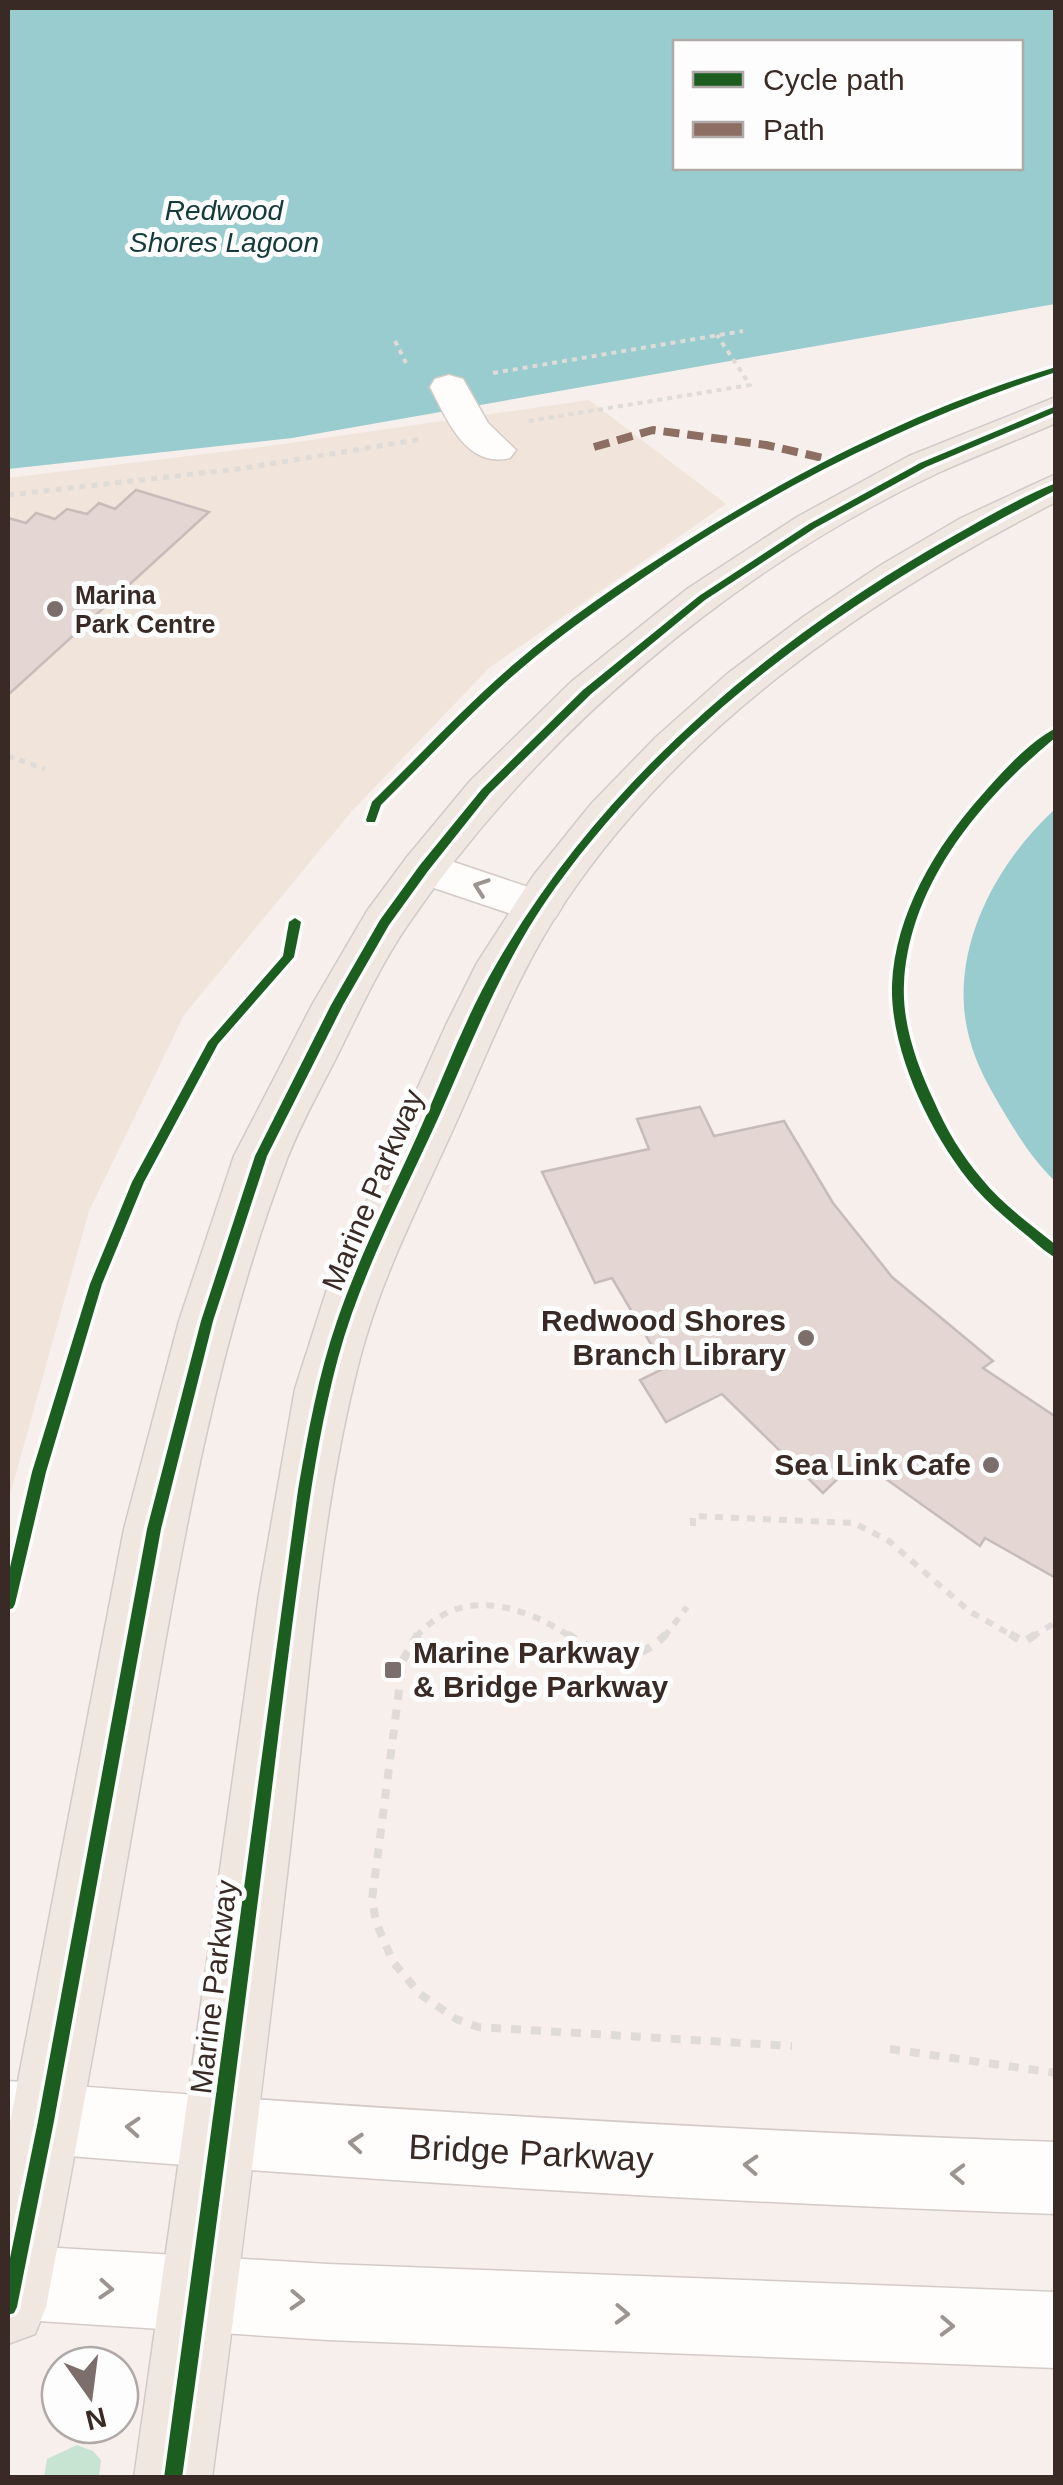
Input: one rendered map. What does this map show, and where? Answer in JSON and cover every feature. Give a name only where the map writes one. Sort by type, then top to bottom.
[{"type":"main road","points":[[9,2291],[27,2118],[154,1530],[207,1321],[261,1156],[356,972],[384,923],[486,791],[586,692],[702,598],[812,526],[924,465],[1056,409]]},
{"type":"main road","name":"Marine Parkway","points":[[174,2478],[280,1668],[324,1385],[352,1299],[468,1030],[504,960],[538,908],[596,830],[688,734],[795,642],[897,572],[1002,511],[1056,486]]},
{"type":"street","points":[[466,380],[483,440]]},
{"type":"street","points":[[424,868],[538,908]]},
{"type":"street","name":"Bridge Parkway","points":[[27,2118],[220,2134],[848,2171],[1056,2178]]},
{"type":"street","points":[[9,2291],[1056,2330]]},
{"type":"path","points":[[466,380],[744,331]]},
{"type":"path","points":[[8,495],[483,440],[750,385],[717,336]]},
{"type":"path","points":[[8,756],[44,769]]},
{"type":"path","points":[[693,1526],[693,1516],[854,1523],[889,1541],[969,1610],[1024,1642],[1056,1622]]},
{"type":"path","points":[[687,1607],[659,1641],[631,1656],[598,1650],[536,1614],[511,1606],[451,1612],[412,1638],[401,1678],[372,1899],[375,1919],[393,1967],[442,2011],[478,2027],[792,2046]]},
{"type":"path","points":[[890,2049],[1056,2074]]},
{"type":"shaded area","points":[[589,400],[726,504],[489,668],[351,812],[184,1015],[89,1211],[8,1502],[8,478],[262,447]]},
{"type":"green space","points":[[77,2445],[93,2451],[101,2460],[99,2477],[44,2477],[47,2459]]},
{"type":"water","name":"Redwood Shores Lagoon","points":[[8,8],[1055,8],[1055,304],[292,438],[8,469]]},
{"type":"water","points":[[1055,809],[1055,1181],[1028,1149],[989,1086],[972,1047],[964,1005],[965,974],[981,912],[1013,856]]},
{"type":"building","name":"Marina Park Centre","points":[[136,490],[209,512],[8,695],[8,518],[26,523],[36,513],[55,519],[67,509],[87,514],[99,503],[115,509]]},
{"type":"building","name":"Redwood Shores Branch Library","points":[[700,1107],[714,1136],[784,1121],[833,1203],[892,1277],[993,1361],[983,1368],[1056,1417],[1056,1578],[985,1538],[980,1546],[858,1459],[823,1493],[722,1394],[666,1422],[640,1380],[665,1368],[612,1278],[595,1283],[542,1172],[649,1149],[637,1119]]},
{"type":"marked path","points":[[594,447],[653,430],[766,445],[832,460]]},
{"type":"cycle path","points":[[371,820],[376,804],[498,683],[657,563],[786,485],[854,450],[989,391],[1056,369]]},
{"type":"cycle path","points":[[8,2307],[46,2121],[154,1529],[207,1321],[261,1156],[337,1005],[384,923],[424,868],[486,791],[587,692],[702,598],[812,526],[923,465],[1056,409]]},
{"type":"cycle path","points":[[173,2478],[305,1490],[332,1355],[368,1257],[502,963],[550,887],[608,815],[672,747],[743,684],[818,626],[896,573],[1056,486]]},
{"type":"cycle path","points":[[1056,731],[1000,781],[951,842],[914,911],[903,947],[898,984],[899,1008],[911,1061],[947,1139],[985,1191],[1056,1253]]},
{"type":"cycle path","points":[[8,1604],[39,1472],[96,1284],[138,1182],[214,1042],[288,957],[295,922]]},
{"type":"place","name":"Marina Park Centre","points":[[55,609]]},
{"type":"place","name":"Redwood Shores Branch Library","points":[[806,1338]]},
{"type":"place","name":"Sea Link Cafe","points":[[991,1465]]},
{"type":"place","name":"Marine Parkway & Bridge Parkway","points":[[393,1670]]}]
